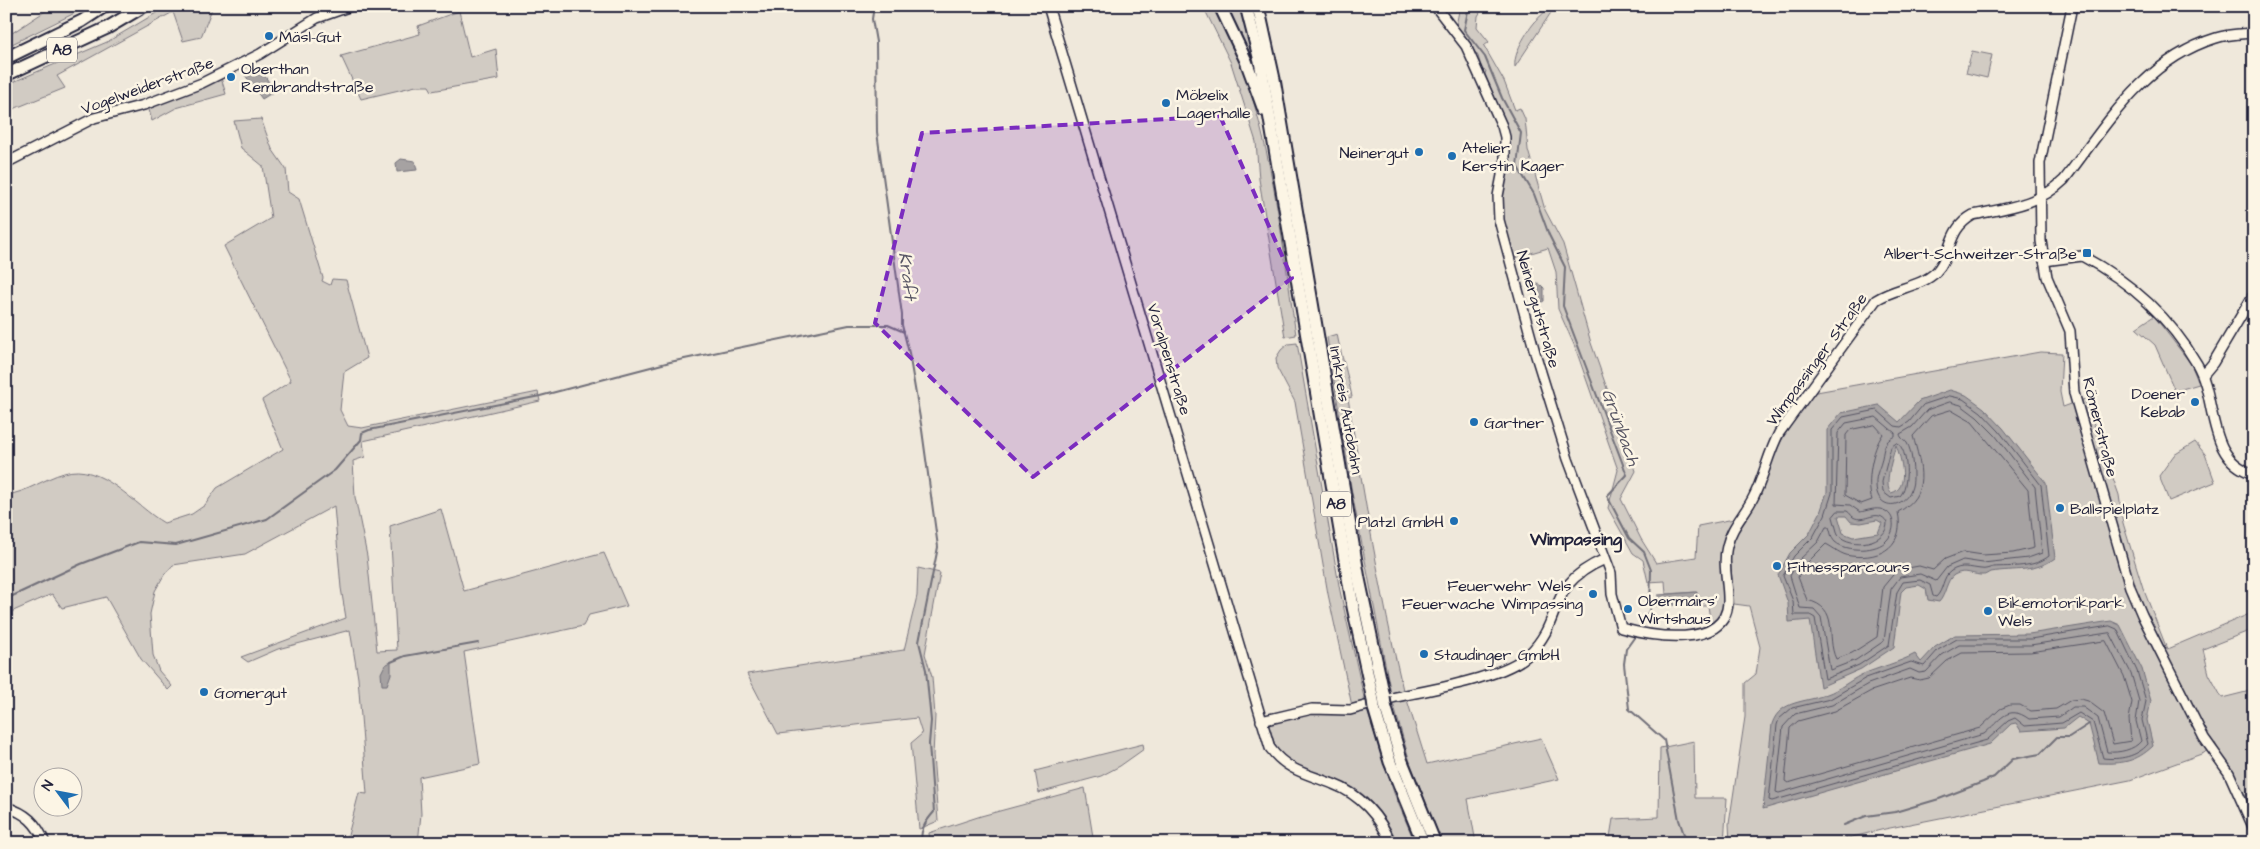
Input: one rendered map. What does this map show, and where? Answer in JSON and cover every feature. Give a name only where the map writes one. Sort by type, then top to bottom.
[{"type":"highway","name":"A8","points":[[6,58],[82,21],[105,6]]},
{"type":"highway","points":[[82,21],[113,6]]},
{"type":"highway","name":"A8","points":[[6,75],[107,28],[144,6]]},
{"type":"highway","points":[[1220,6],[1246,60],[1274,138]]},
{"type":"highway","name":"Innkreis Autobahn","points":[[1246,6],[1260,61],[1312,336]]},
{"type":"highway","name":"Innkreis Autobahn","points":[[1258,6],[1274,78],[1353,606],[1379,702],[1390,762],[1423,843]]},
{"type":"highway","name":"Innkreis Autobahn","points":[[1379,702],[1435,843]]},
{"type":"street","name":"Vogelweiderstraße","points":[[6,164],[94,118],[144,105],[202,83],[252,58],[317,18],[351,6]]},
{"type":"street","name":"Voralpenstraße","points":[[1048,6],[1270,748],[1277,757],[1297,772],[1333,784],[1357,797],[1385,828],[1391,843]]},
{"type":"street","name":"Neinergutstraße","points":[[1435,6],[1466,46],[1502,126],[1505,137],[1505,160],[1498,196],[1499,220],[1568,459],[1611,573],[1612,594],[1621,628]]},
{"type":"street","name":"Römerstraße","points":[[2072,6],[2041,154],[2039,199],[2046,277],[2070,330],[2074,393],[2130,586],[2142,616],[2204,738],[2229,773],[2254,829]]},
{"type":"street","name":"Wimpassinger Straße","points":[[1621,628],[1671,636],[1695,634],[1711,630],[1722,620],[1728,605],[1726,548],[1734,528],[1757,490],[1770,450],[1795,410],[1876,300],[1888,292],[1922,281],[1936,271],[1943,262],[1952,237],[1964,220],[1972,215],[2039,199],[2052,192],[2064,180],[2147,76],[2182,52],[2217,37],[2254,33]]},
{"type":"street","points":[[2044,261],[2082,256],[2129,285],[2150,302],[2186,348],[2203,375],[2220,445],[2236,464],[2254,474]]},
{"type":"street","points":[[2203,375],[2214,363],[2254,294]]},
{"type":"street","points":[[1261,721],[1312,709],[1350,710],[1477,678],[1520,661],[1528,655],[1542,636],[1565,587],[1589,566],[1605,559]]},
{"type":"street","points":[[6,807],[28,817],[36,825],[45,843]]},
{"type":"highlighted area","points":[[1220,116],[1292,278],[1033,477],[875,323],[922,133]]},
{"type":"shaded area","points":[[53,6],[89,6],[6,47],[6,37]]},
{"type":"shaded area","points":[[168,6],[213,6],[201,37],[183,41],[173,12],[57,76],[65,88],[6,112],[6,85],[107,42]]},
{"type":"shaded area","points":[[1203,6],[1212,6],[1231,42],[1247,81],[1259,123],[1277,209],[1296,335],[1285,337],[1259,179],[1256,142],[1231,63]]},
{"type":"shaded area","points":[[1225,6],[1240,6],[1256,68],[1253,68]]},
{"type":"shaded area","points":[[1460,6],[1484,6],[1478,16],[1477,27],[1489,42],[1484,46],[1504,81],[1515,110],[1520,108],[1525,119],[1528,150],[1545,210],[1563,244],[1591,343],[1636,471],[1621,499],[1641,539],[1656,563],[1696,557],[1698,526],[1734,519],[1723,553],[1722,575],[1725,611],[1711,625],[1708,606],[1696,606],[1696,592],[1666,594],[1665,581],[1648,582],[1643,560],[1633,553],[1608,508],[1618,470],[1575,347],[1558,309],[1556,272],[1548,248],[1514,258],[1502,213],[1501,196],[1508,166],[1498,106],[1485,74],[1486,71],[1482,70],[1478,56],[1456,26]]},
{"type":"shaded area","points":[[1555,6],[1572,6],[1552,11],[1515,67],[1518,51],[1528,32],[1541,15]]},
{"type":"shaded area","points":[[459,11],[470,57],[496,49],[499,79],[432,91],[429,86],[416,86],[361,99],[341,56],[420,34],[418,26]]},
{"type":"shaded area","points":[[1972,51],[1992,55],[1987,78],[1966,73]]},
{"type":"shaded area","points":[[221,78],[226,94],[176,108],[152,121],[148,106]]},
{"type":"shaded area","points":[[261,119],[272,149],[286,169],[288,192],[299,199],[323,278],[322,281],[330,285],[332,279],[346,280],[367,358],[344,372],[340,410],[348,426],[362,428],[538,392],[540,401],[363,441],[365,457],[353,461],[355,497],[367,556],[377,651],[397,650],[390,526],[441,509],[464,591],[604,553],[627,606],[589,615],[583,626],[464,652],[480,764],[419,777],[421,814],[418,843],[346,843],[359,793],[367,794],[358,678],[350,630],[278,649],[248,662],[241,657],[346,618],[341,588],[334,506],[245,554],[173,565],[164,575],[155,591],[150,614],[153,655],[159,671],[172,686],[168,690],[141,659],[106,597],[62,608],[52,594],[11,612],[6,622],[6,495],[21,491],[64,473],[78,471],[91,473],[117,487],[164,523],[192,514],[205,505],[217,488],[283,449],[262,400],[291,381],[224,246],[271,218],[263,166],[241,148],[234,121]]},
{"type":"shaded area","points":[[2154,316],[2191,364],[2199,384],[2175,391],[2155,345],[2136,328]]},
{"type":"shaded area","points":[[1337,334],[1352,397],[1348,398],[1366,508],[1403,690],[1391,694],[1352,493],[1327,337]]},
{"type":"shaded area","points":[[1297,343],[1340,591],[1365,702],[1352,706],[1328,594],[1295,402],[1277,368],[1276,358],[1281,350],[1288,344]]},
{"type":"shaded area","points":[[2040,352],[2062,353],[2060,392],[2063,407],[2085,399],[2119,495],[2123,523],[2143,588],[2167,649],[2254,612],[2254,629],[2203,649],[2209,674],[2222,698],[2254,690],[2254,824],[2215,743],[2204,753],[2130,780],[1885,829],[1828,843],[1730,843],[1729,824],[1745,717],[1745,683],[1756,674],[1760,647],[1749,606],[1734,604],[1730,555],[1733,536],[1760,495],[1773,454],[1811,393]]},
{"type":"shaded area","points":[[2195,442],[2205,454],[2215,482],[2169,501],[2159,476],[2174,455]]},
{"type":"shaded area","points":[[918,568],[940,573],[925,654],[932,677],[935,716],[933,755],[938,821],[919,829],[911,743],[922,734],[917,718],[778,734],[747,674],[904,650],[917,596]]},
{"type":"shaded area","points":[[1407,700],[1427,764],[1541,738],[1559,779],[1468,799],[1476,843],[1442,843],[1410,762],[1393,703]]},
{"type":"shaded area","points":[[1367,710],[1394,793],[1415,843],[1398,843],[1382,816],[1361,793],[1340,782],[1294,765],[1285,758],[1277,749],[1268,723],[1312,711],[1352,714]]},
{"type":"shaded area","points":[[1694,741],[1695,798],[1727,798],[1724,843],[1609,843],[1613,819],[1659,817],[1660,748]]},
{"type":"shaded area","points":[[1143,744],[1144,749],[1120,766],[1101,776],[1039,793],[1035,771]]},
{"type":"shaded area","points":[[1085,788],[1094,843],[930,843],[929,833],[981,816]]},
{"type":"water","points":[[258,66],[275,91],[262,99],[245,75]]},
{"type":"water","points":[[401,159],[415,161],[417,170],[397,172],[396,163]]},
{"type":"water","points":[[1539,283],[1544,288],[1544,301],[1542,302],[1538,300],[1534,286]]},
{"type":"water","points":[[1950,390],[1966,395],[1984,408],[2003,428],[2046,483],[2055,558],[2032,568],[1991,572],[1984,575],[1966,572],[1958,573],[1949,580],[1939,602],[1928,600],[1926,589],[1919,585],[1906,587],[1901,592],[1894,647],[1861,669],[1820,687],[1810,620],[1789,622],[1788,603],[1778,575],[1790,553],[1809,534],[1820,513],[1827,492],[1827,430],[1841,413],[1879,405],[1899,422],[1919,401]],"holes":[[[1896,445],[1902,465],[1902,479],[1897,490],[1891,493],[1888,477]],[[1838,516],[1846,516],[1851,522],[1861,523],[1877,520],[1882,523],[1878,533],[1853,537],[1843,533]]]},
{"type":"water","points":[[1697,592],[1696,604],[1656,606],[1658,595]]},
{"type":"water","points":[[2111,621],[2120,625],[2142,669],[2151,701],[2147,720],[2153,746],[2141,756],[2122,762],[2099,763],[2089,724],[2078,717],[2064,728],[2021,731],[2016,723],[2011,724],[1990,744],[1763,809],[1772,724],[1781,710],[1788,706],[1819,697],[1840,688],[1861,675],[1915,654],[1921,662],[1935,647],[1955,635],[2029,634]]},
{"type":"water","points":[[391,662],[391,674],[387,685],[382,685],[381,673],[385,665]]},
{"type":"waterway","name":"Kraft","points":[[874,6],[872,19],[876,42],[877,132],[902,325],[909,353],[922,430],[938,547],[919,642],[926,670],[931,721],[929,744],[934,812],[924,826],[921,834],[922,843]]},
{"type":"waterway","name":"Grünbach","points":[[1469,6],[1464,30],[1485,57],[1502,98],[1521,133],[1517,166],[1534,194],[1549,235],[1565,267],[1563,306],[1627,475],[1607,496],[1629,538],[1644,552],[1651,570],[1650,609],[1640,628]]},
{"type":"waterway","points":[[6,599],[81,564],[139,542],[176,545],[267,519],[335,470],[361,440],[362,433],[369,430],[540,396],[670,362],[849,325],[888,325],[904,332]]},
{"type":"waterway","name":"Grünbach","points":[[1636,635],[1626,649],[1624,664],[1629,709],[1664,740],[1679,820],[1687,843]]},
{"type":"waterway","points":[[391,662],[405,656],[478,643]]},
{"type":"waterway","points":[[1844,825],[1866,816],[1895,812],[1939,799],[1983,782],[1994,777],[2013,759],[2040,754],[2057,737],[2069,737],[2089,724]]},
{"type":"place","name":"Mäsl-Gut","points":[[269,36]]},
{"type":"place","name":"Oberthan Rembrandtstraße","points":[[231,77]]},
{"type":"place","name":"Möbelix Lagerhalle","points":[[1166,103]]},
{"type":"place","name":"Neinergut","points":[[1419,152]]},
{"type":"place","name":"Atelier Kerstin Kager","points":[[1452,156]]},
{"type":"place","name":"Albert-Schweitzer-Straße","points":[[2087,253]]},
{"type":"place","name":"Doener Kebab","points":[[2195,402]]},
{"type":"place","name":"Gartner","points":[[1474,422]]},
{"type":"place","name":"Ballspielplatz","points":[[2060,508]]},
{"type":"place","name":"Platzl GmbH","points":[[1454,521]]},
{"type":"place","name":"Fitnessparcours","points":[[1777,566]]},
{"type":"place","name":"Feuerwehr Wels - Feuerwache Wimpassing","points":[[1593,594]]},
{"type":"place","name":"Obermairs' Wirtshaus","points":[[1628,609]]},
{"type":"place","name":"Bikemotorikpark Wels","points":[[1988,611]]},
{"type":"place","name":"Staudinger GmbH","points":[[1424,654]]},
{"type":"place","name":"Gomergut","points":[[204,692]]},
{"type":"district","name":"Wimpassing","points":[[1576,539]]}]
